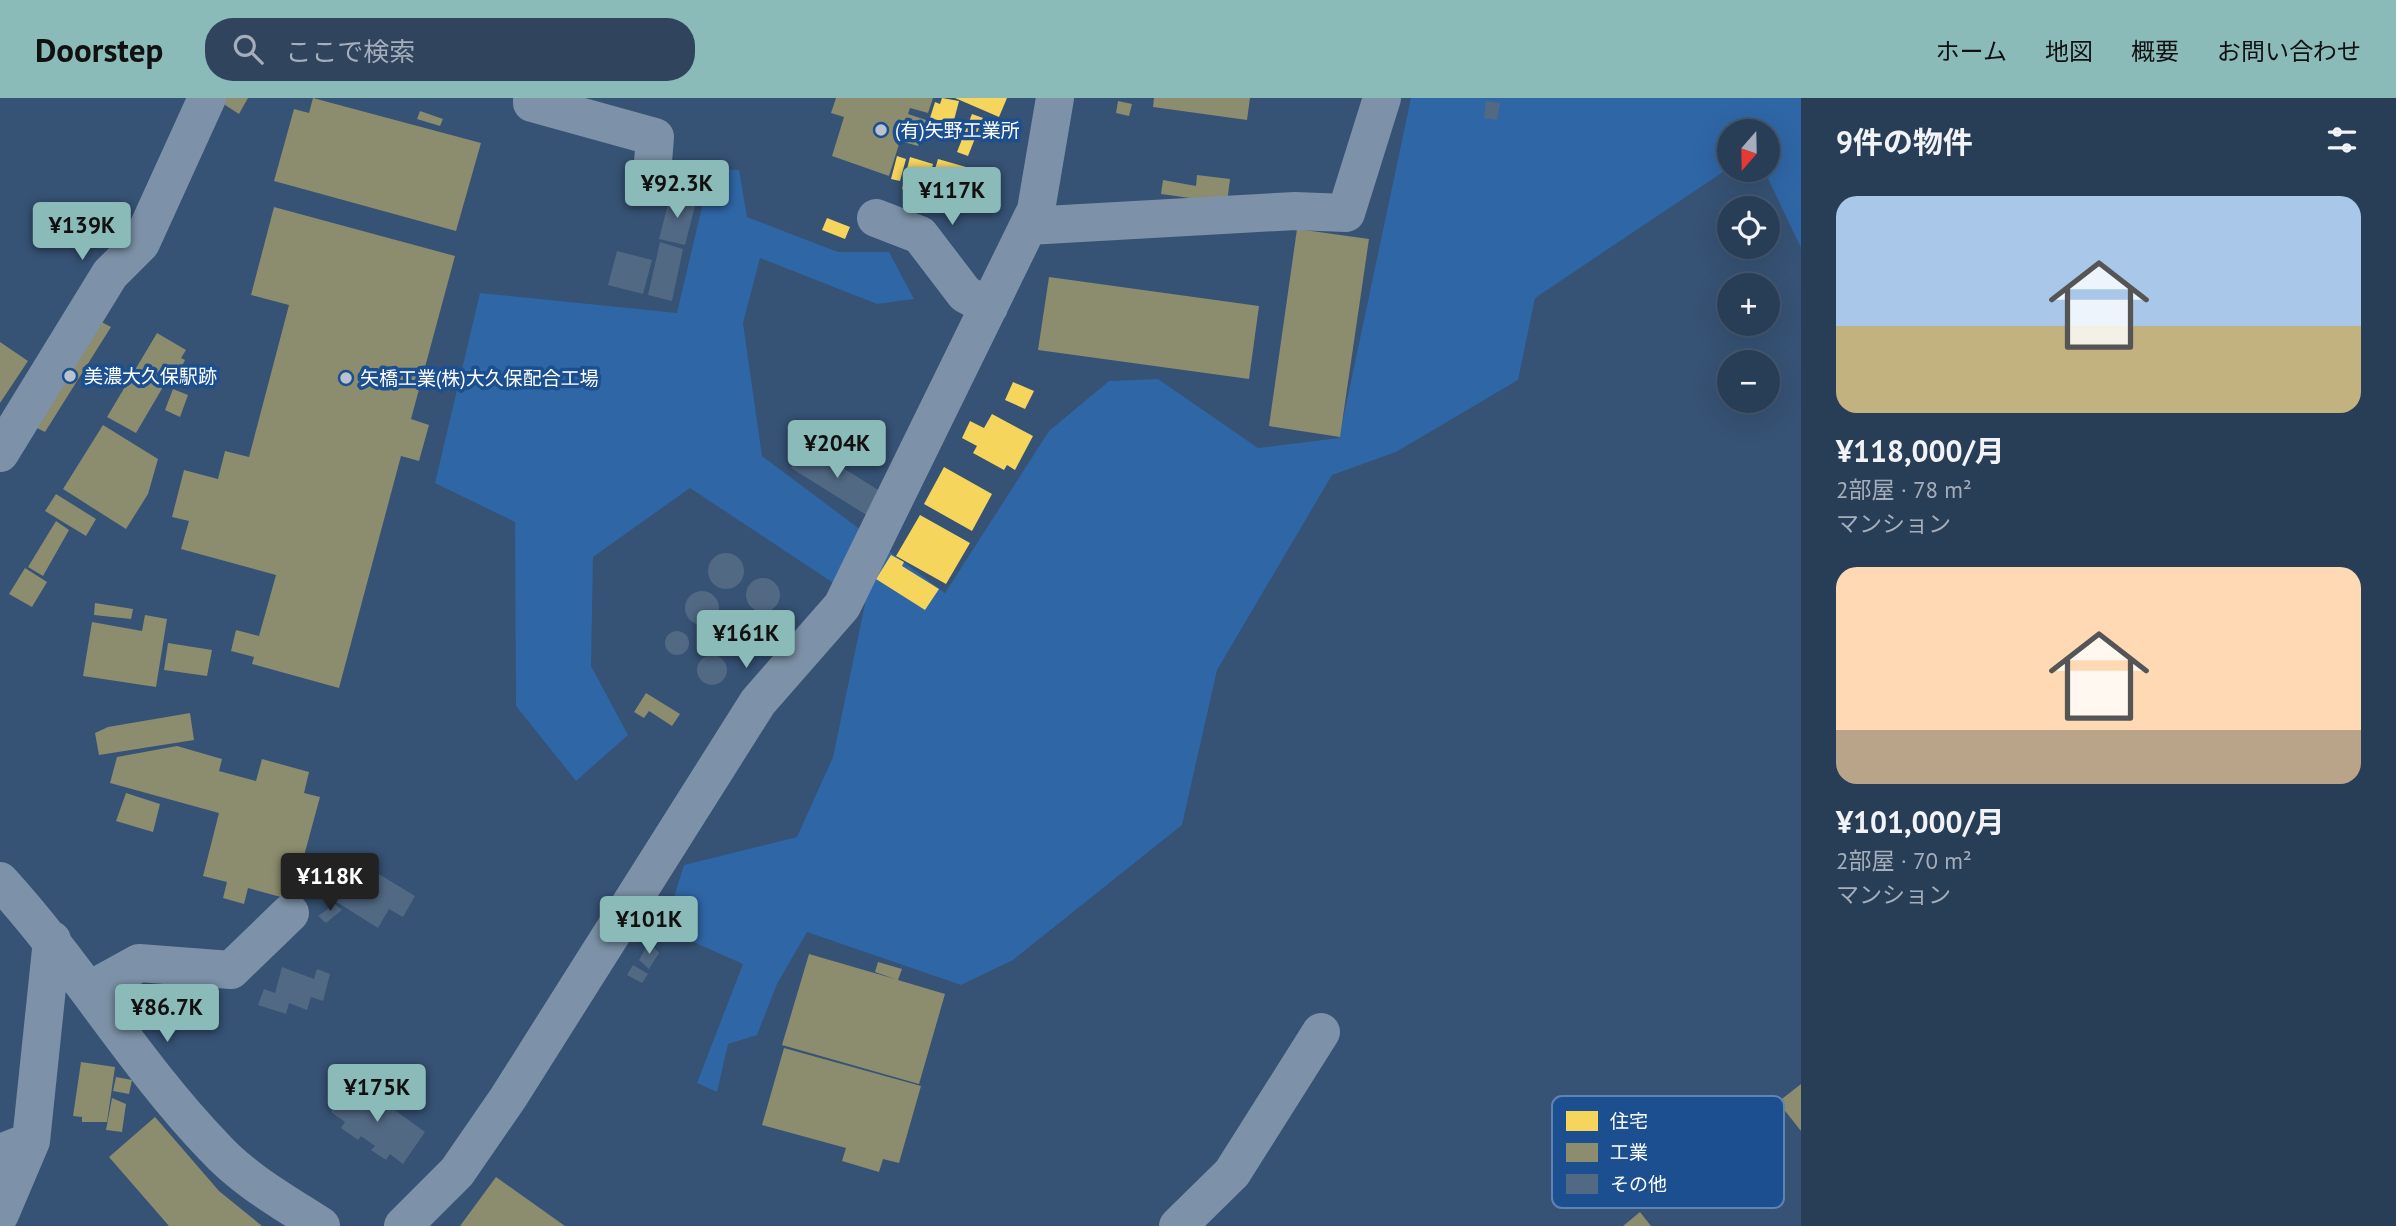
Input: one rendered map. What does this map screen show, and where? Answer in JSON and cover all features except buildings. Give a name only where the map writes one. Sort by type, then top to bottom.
[{"type":"street","points":[[0,453],[110,274],[141,243],[207,98]]},
{"type":"street","points":[[532,98],[531,103],[598,109],[655,137],[652,174]]},
{"type":"street","points":[[403,1226],[457,1172],[758,702],[842,606],[1035,210],[1055,98]]},
{"type":"street","points":[[1028,226],[1295,211],[1346,214],[1382,98]]},
{"type":"street","points":[[876,218],[920,235],[965,294],[989,307]]},
{"type":"street","points":[[0,881],[52,940],[166,1091],[214,1148],[253,1182],[321,1226]]},
{"type":"street","points":[[90,990],[139,963],[231,970],[290,913]]},
{"type":"street","points":[[0,1214],[15,1147],[52,940]]},
{"type":"street","points":[[1178,1226],[1232,1173],[1321,1032]]},
{"type":"shaded area","points":[[1411,98],[1801,98],[1801,248],[1780,204],[1780,196],[1776,196],[1770,182],[1780,182],[1780,119],[1717,119],[1717,176],[1535,298],[1518,380],[1396,452],[1332,475],[1217,670],[1182,825],[1013,960],[961,985],[807,932],[777,984],[757,1035],[728,1044],[717,1092],[697,1083],[743,964],[664,929],[684,865],[797,837],[833,757],[865,604],[690,488],[593,557],[591,666],[628,735],[576,781],[516,706],[515,522],[435,483],[480,293],[677,313],[705,194],[716,169],[739,170],[747,217],[838,252],[889,252],[914,299],[877,304],[760,258],[743,323],[762,456],[945,593],[1049,431],[1109,381],[1158,379],[1258,448],[1339,438]]},
{"type":"place","name":"(有)矢野工業所","points":[[881,130]]},
{"type":"place","name":"美濃大久保駅跡","points":[[70,376]]},
{"type":"place","name":"矢橋工業(株)大久保配合工場","points":[[346,378]]}]
